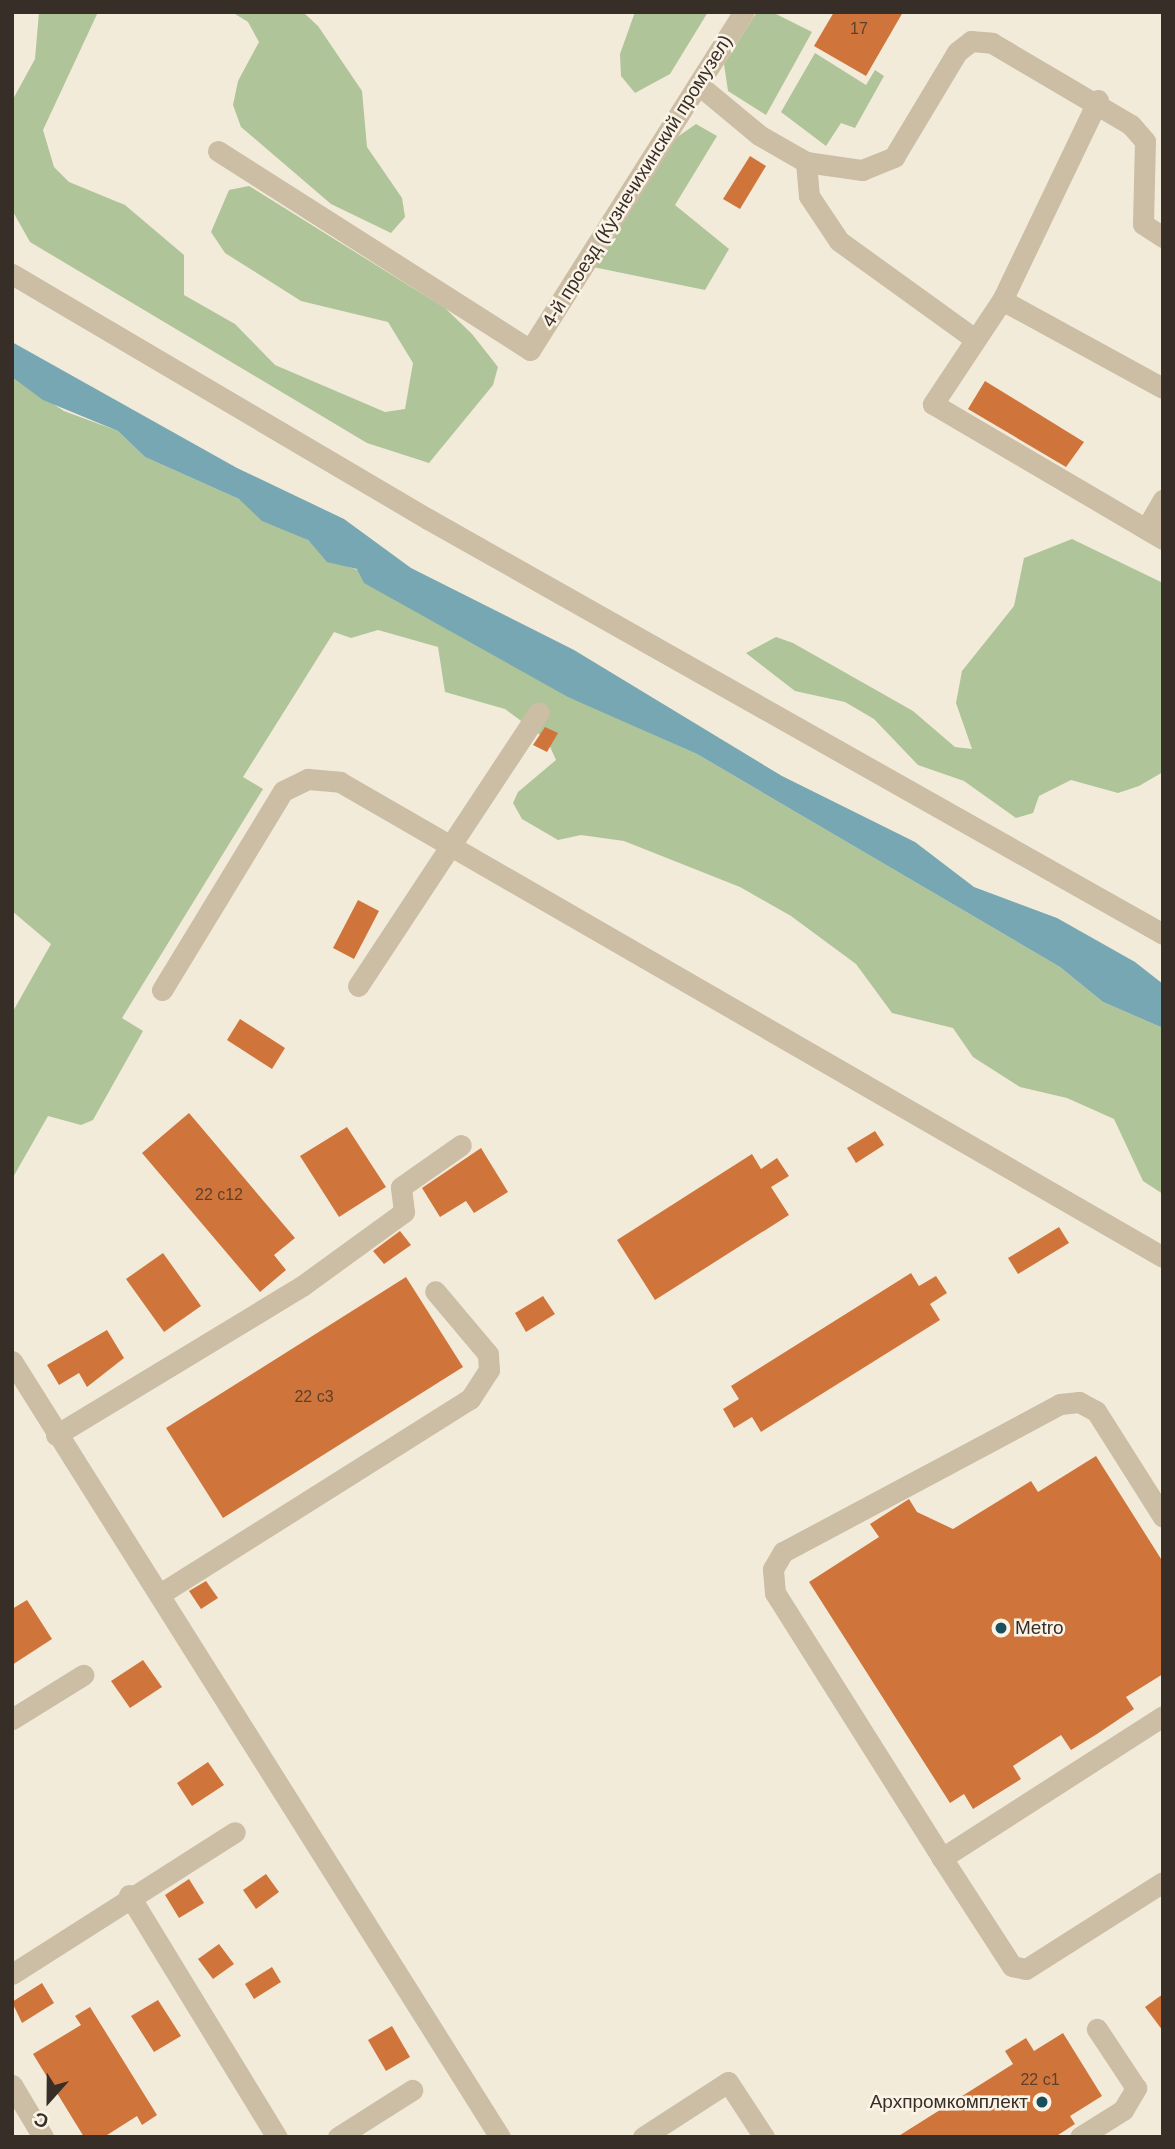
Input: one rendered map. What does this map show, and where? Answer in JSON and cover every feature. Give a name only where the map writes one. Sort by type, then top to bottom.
[{"type":"street","name":"4-й проезд (Кузнечихинский промузел)","points":[[218,151],[530,350],[700,86],[744,12]]},
{"type":"street","points":[[700,86],[759,135],[806,162],[862,170],[894,157],[957,52],[971,41],[992,43],[1098,100],[1145,141],[1139,208],[1143,224],[1163,237]]},
{"type":"street","points":[[1098,100],[1002,300],[972,337],[933,404],[1154,534],[1163,500]]},
{"type":"street","points":[[806,162],[809,196],[839,241],[972,337]]},
{"type":"street","points":[[12,274],[428,519],[1163,934]]},
{"type":"street","points":[[1002,300],[1163,388]]},
{"type":"street","points":[[358,986],[539,712]]},
{"type":"street","points":[[162,990],[283,792],[308,779],[340,782],[1163,1257]]},
{"type":"street","points":[[56,1435],[312,1279],[404,1212],[401,1187],[461,1146]]},
{"type":"street","points":[[160,1594],[470,1399],[489,1370],[488,1354],[435,1291]]},
{"type":"street","points":[[12,1361],[56,1435],[160,1594],[500,2137]]},
{"type":"street","points":[[1163,1517],[1096,1411],[1079,1402],[1060,1404],[783,1552],[773,1569],[775,1592],[1012,1966],[1026,1969],[1163,1882]]},
{"type":"street","points":[[12,1719],[83,1675]]},
{"type":"street","points":[[942,1858],[1163,1716]]},
{"type":"street","points":[[12,1974],[129,1895],[235,1832]]},
{"type":"street","points":[[129,1895],[277,2137]]},
{"type":"street","points":[[1080,2137],[1123,2110],[1136,2088],[1097,2029]]},
{"type":"street","points":[[643,2137],[728,2082],[764,2137]]},
{"type":"street","points":[[12,2085],[43,2137]]},
{"type":"street","points":[[338,2137],[412,2090]]},
{"type":"green space","points":[[39,12],[98,12],[43,130],[54,167],[69,182],[125,205],[184,255],[184,295],[235,324],[275,365],[385,412],[405,409],[413,363],[388,322],[301,301],[225,253],[211,232],[229,190],[249,186],[445,308],[472,334],[498,367],[493,385],[429,463],[367,443],[30,242],[12,210],[12,101],[35,59]]},
{"type":"green space","points":[[232,12],[303,12],[318,26],[362,91],[367,147],[402,198],[405,217],[391,233],[331,204],[241,127],[233,105],[238,81],[259,42],[248,22]]},
{"type":"green space","points":[[635,12],[708,12],[670,74],[635,93],[621,76],[620,54]]},
{"type":"green space","points":[[757,12],[772,12],[812,32],[766,115],[728,91],[724,64]]},
{"type":"green space","points":[[815,53],[866,85],[875,70],[884,76],[855,128],[841,123],[826,146],[781,112]]},
{"type":"green space","points":[[696,124],[717,136],[675,205],[729,249],[705,290],[593,267],[673,140]]},
{"type":"green space","points":[[12,377],[64,411],[118,431],[145,457],[239,499],[308,540],[323,557],[363,572],[365,583],[568,696],[697,754],[1060,967],[1103,1002],[1163,1028],[1163,1194],[1143,1181],[1114,1119],[1067,1098],[1020,1087],[973,1057],[953,1028],[892,1013],[856,964],[791,916],[740,887],[624,841],[581,835],[558,840],[522,819],[513,803],[518,792],[556,760],[547,740],[505,709],[445,692],[438,647],[378,630],[351,638],[334,632],[243,777],[263,789],[122,1018],[143,1031],[93,1120],[81,1125],[48,1116],[12,1179],[12,1013],[51,944],[12,911]]},
{"type":"green space","points":[[1072,539],[1163,583],[1163,772],[1139,786],[1118,793],[1071,780],[1039,796],[1033,813],[1016,818],[964,781],[918,765],[874,719],[845,702],[795,691],[746,653],[776,637],[793,643],[913,711],[955,747],[972,749],[956,703],[962,671],[1014,606],[1024,558]]},
{"type":"water","points":[[12,342],[237,468],[344,519],[411,568],[574,650],[782,776],[915,842],[974,887],[1057,918],[1135,962],[1163,984],[1163,1028],[1103,1002],[1060,967],[697,754],[568,697],[364,583],[357,569],[327,562],[308,540],[262,521],[239,499],[145,457],[118,431],[43,400],[12,377]]},
{"type":"building","points":[[834,12],[903,12],[866,76],[814,46]]},
{"type":"building","points":[[750,156],[766,166],[740,209],[723,199]]},
{"type":"building","points":[[985,381],[1084,442],[1066,467],[968,409]]},
{"type":"building","points":[[545,727],[558,733],[547,752],[533,745]]},
{"type":"building","points":[[358,900],[379,911],[354,959],[333,948]]},
{"type":"building","points":[[240,1019],[285,1048],[272,1069],[227,1040]]},
{"type":"building","points":[[189,1113],[295,1238],[274,1255],[286,1270],[260,1292],[142,1153]]},
{"type":"building","points":[[347,1127],[386,1187],[339,1217],[300,1156]]},
{"type":"building","points":[[875,1131],[884,1145],[856,1163],[847,1148]]},
{"type":"building","points":[[481,1148],[508,1192],[474,1213],[466,1201],[440,1217],[422,1188]]},
{"type":"building","points":[[752,1154],[761,1169],[777,1158],[789,1176],[771,1187],[789,1215],[655,1300],[617,1240]]},
{"type":"building","points":[[1059,1227],[1069,1243],[1018,1274],[1008,1258]]},
{"type":"building","points":[[400,1231],[411,1245],[384,1264],[373,1251]]},
{"type":"building","points":[[163,1253],[201,1306],[164,1332],[126,1279]]},
{"type":"building","points":[[911,1273],[919,1286],[936,1276],[947,1293],[930,1304],[940,1320],[761,1432],[752,1417],[734,1428],[723,1409],[739,1399],[731,1386]]},
{"type":"building","points":[[406,1277],[463,1367],[223,1518],[166,1428]]},
{"type":"building","points":[[543,1296],[555,1314],[526,1332],[515,1313]]},
{"type":"building","points":[[107,1330],[124,1358],[87,1387],[79,1373],[59,1385],[47,1365]]},
{"type":"building","name":"Metro","points":[[1096,1456],[1163,1562],[1163,1674],[1126,1697],[1134,1709],[1071,1750],[1061,1735],[1013,1766],[1021,1779],[973,1809],[964,1794],[950,1803],[809,1582],[879,1537],[870,1524],[909,1499],[917,1512],[953,1529],[1031,1481],[1038,1492]]},
{"type":"building","points":[[206,1581],[218,1598],[201,1609],[189,1591]]},
{"type":"building","points":[[27,1600],[52,1639],[12,1665],[12,1609]]},
{"type":"building","points":[[143,1660],[162,1687],[130,1708],[111,1681]]},
{"type":"building","points":[[208,1762],[224,1785],[192,1806],[177,1783]]},
{"type":"building","points":[[266,1874],[279,1892],[256,1909],[243,1890]]},
{"type":"building","points":[[189,1879],[204,1903],[179,1918],[165,1895]]},
{"type":"building","points":[[219,1944],[234,1964],[213,1979],[198,1959]]},
{"type":"building","points":[[272,1967],[281,1982],[254,1999],[245,1984]]},
{"type":"building","points":[[42,1983],[54,2003],[22,2023],[12,2002]]},
{"type":"building","points":[[1163,1994],[1163,2031],[1145,2007]]},
{"type":"building","points":[[158,2000],[181,2036],[154,2052],[131,2016]]},
{"type":"building","points":[[90,2007],[157,2115],[142,2125],[137,2116],[104,2137],[84,2137],[33,2054],[81,2025],[75,2016]]},
{"type":"building","points":[[392,2026],[410,2057],[386,2071],[368,2040]]},
{"type":"building","points":[[1063,2033],[1102,2096],[1070,2116],[1075,2124],[1055,2137],[897,2137],[1013,2064],[1005,2051],[1026,2038],[1034,2051]]},
{"type":"place","name":"Metro","points":[[1001,1628]]},
{"type":"place","name":"Архпромкомплект","points":[[1042,2102]]}]
